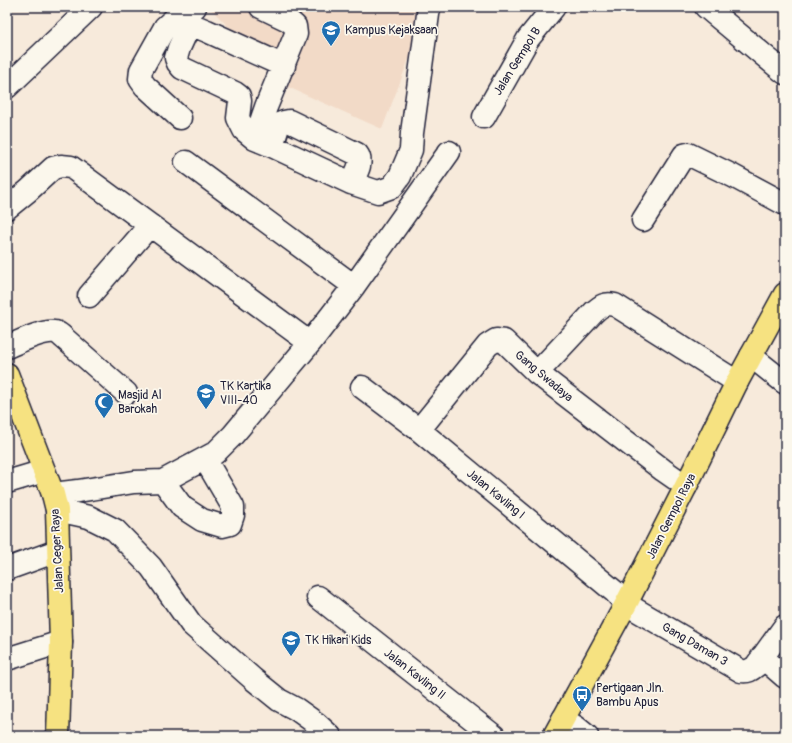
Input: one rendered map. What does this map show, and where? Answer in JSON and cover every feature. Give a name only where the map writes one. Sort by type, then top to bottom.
[{"type":"main road","name":"Jalan Gempol Raya","points":[[559,727],[626,604],[737,382],[785,294]]},
{"type":"main road","name":"Jalan Ceger Raya","points":[[9,385],[55,502],[61,642],[58,736]]},
{"type":"street","points":[[7,88],[91,7]]},
{"type":"street","points":[[262,7],[288,20],[295,26],[296,34],[266,107],[264,142]]},
{"type":"street","points":[[189,12],[178,48],[176,58],[178,63],[182,68],[235,93],[238,96],[240,101],[238,118],[244,130],[264,142],[351,183],[378,192],[392,186],[400,176],[411,150],[429,7]]},
{"type":"street","name":"Jalan Gempol B","points":[[484,117],[528,39],[554,7]]},
{"type":"street","points":[[706,7],[785,73]]},
{"type":"street","points":[[189,12],[207,31],[284,66]]},
{"type":"street","points":[[180,118],[145,86],[140,79],[141,70],[165,27],[174,19],[189,12]]},
{"type":"street","points":[[264,142],[279,124],[289,121],[357,155],[360,161],[351,183]]},
{"type":"street","points":[[55,502],[78,491],[134,482],[163,481],[215,454],[233,435],[310,344],[354,286],[449,152]]},
{"type":"street","points":[[643,220],[686,154],[727,173],[785,204]]},
{"type":"street","points":[[186,162],[354,286]]},
{"type":"street","points":[[7,208],[28,191],[52,168],[61,166],[71,167],[310,344]]},
{"type":"street","points":[[89,296],[150,226]]},
{"type":"street","points":[[537,373],[594,312],[607,304],[615,305],[737,382]]},
{"type":"street","points":[[7,347],[28,338],[48,332],[57,332],[126,393]]},
{"type":"street","name":"Gang Swadaya","points":[[419,430],[488,345],[496,340],[504,341],[537,373],[656,465],[686,486]]},
{"type":"street","points":[[751,356],[785,383]]},
{"type":"street","name":"Jalan Kavling I","points":[[362,387],[419,430],[615,592],[626,604]]},
{"type":"street","points":[[163,481],[182,507],[202,520],[222,526],[230,524],[233,515],[233,507],[205,459]]},
{"type":"street","points":[[7,482],[44,471]]},
{"type":"street","points":[[55,502],[90,517],[115,530],[151,567],[191,624],[279,700],[296,709],[317,724],[330,736]]},
{"type":"street","points":[[7,570],[58,550]]},
{"type":"street","name":"Jalan Kavling II","points":[[318,597],[494,736]]},
{"type":"street","name":"Gang Daman 3","points":[[626,604],[746,672],[756,666],[785,626]]},
{"type":"street","points":[[7,659],[61,642]]},
{"type":"street","points":[[762,657],[785,677]]},
{"type":"street","points":[[559,727],[576,727],[587,736]]},
{"type":"shaded area","name":"Kampus Kejaksaan","points":[[209,7],[429,7],[382,129],[288,87]]},
{"type":"place","name":"Kampus Kejaksaan","points":[[331,47]]},
{"type":"place","name":"TK Kartika VIII-40","points":[[206,410]]},
{"type":"place","name":"Masjid Al Barokah","points":[[104,419]]},
{"type":"place","name":"TK Hikari Kids","points":[[291,657]]},
{"type":"place","name":"Pertigaan Jln. Bambu Apus","points":[[582,712]]}]
